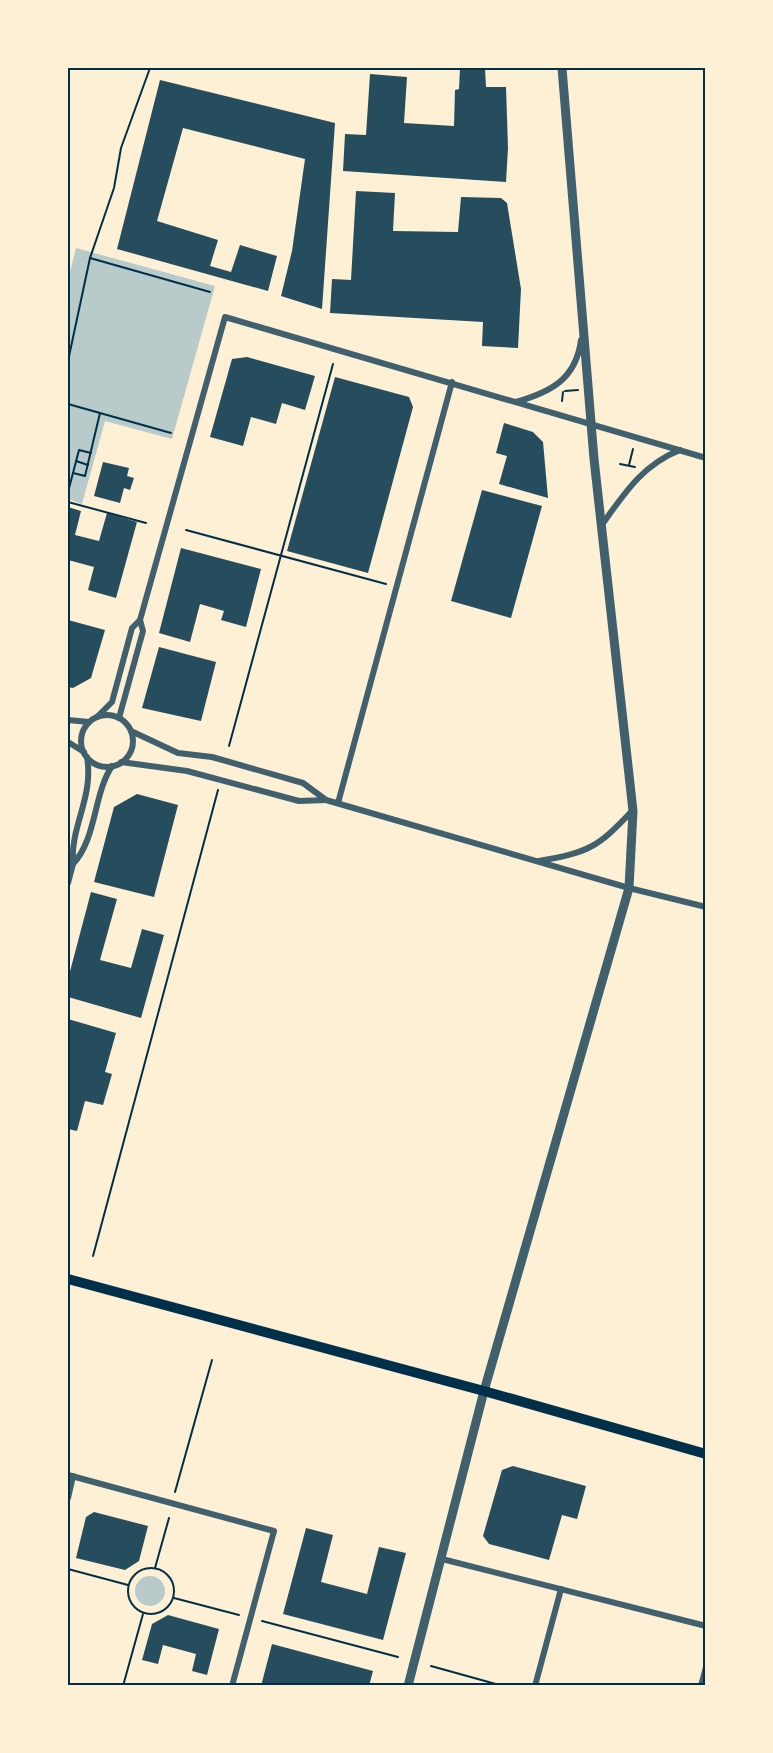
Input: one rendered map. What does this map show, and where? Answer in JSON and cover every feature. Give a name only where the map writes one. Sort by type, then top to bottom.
[{"type":"main road","points":[[68,1279],[484,1390],[705,1454]]},
{"type":"street","points":[[408,1686],[484,1390],[629,888],[633,811],[591,424],[562,68]]},
{"type":"street","points":[[68,883],[73,864],[72,850],[91,777],[81,736],[89,722],[111,702],[132,628],[140,620],[225,317],[705,458]]},
{"type":"street","points":[[515,402],[552,389],[567,377],[578,354],[583,321]]},
{"type":"street","points":[[338,803],[452,382]]},
{"type":"street","points":[[601,527],[642,472],[662,458],[680,450]]},
{"type":"street","points":[[119,718],[143,630],[140,620]]},
{"type":"street","points":[[97,717],[104,715],[119,718],[131,731],[178,753],[212,757],[303,783],[326,800]]},
{"type":"street","points":[[68,720],[89,722]]},
{"type":"street","points":[[68,742],[96,764],[112,766],[121,762],[131,748],[131,731]]},
{"type":"street","points":[[121,762],[187,771],[299,801],[326,800],[629,888],[705,907]]},
{"type":"street","points":[[73,864],[83,853],[96,801],[112,766]]},
{"type":"street","points":[[536,861],[592,848],[606,838],[633,811]]},
{"type":"street","points":[[68,1498],[70,1476],[274,1531],[232,1686]]},
{"type":"street","points":[[442,1559],[705,1626]]},
{"type":"street","points":[[535,1686],[561,1589]]},
{"type":"street","points":[[701,1686],[705,1667]]},
{"type":"path","points":[[68,361],[90,258],[114,188],[121,148],[150,68]]},
{"type":"path","points":[[90,258],[210,292]]},
{"type":"path","points":[[230,746],[333,364]]},
{"type":"path","points":[[562,401],[563,386]]},
{"type":"path","points":[[562,391],[580,390]]},
{"type":"path","points":[[68,404],[171,433]]},
{"type":"path","points":[[73,473],[85,476],[100,413]]},
{"type":"path","points":[[629,465],[633,449]]},
{"type":"path","points":[[68,492],[80,450],[91,453]]},
{"type":"path","points":[[76,461],[88,465]]},
{"type":"path","points":[[620,464],[636,468]]},
{"type":"path","points":[[68,502],[146,523]]},
{"type":"path","points":[[186,530],[386,584]]},
{"type":"path","points":[[93,1256],[218,790]]},
{"type":"path","points":[[175,1492],[212,1360]]},
{"type":"path","points":[[155,1568],[169,1518]]},
{"type":"path","points":[[155,1568],[169,1575],[175,1590],[174,1598],[165,1610],[150,1615],[143,1614],[129,1599],[129,1585],[141,1570],[155,1568]]},
{"type":"path","points":[[68,1569],[129,1585]]},
{"type":"path","points":[[174,1598],[239,1615]]},
{"type":"path","points":[[123,1686],[143,1614]]},
{"type":"path","points":[[262,1621],[398,1657]]},
{"type":"path","points":[[431,1666],[503,1686]]},
{"type":"shaded area","points":[[76,248],[215,286],[172,439],[105,421],[82,504],[68,499],[68,280]]},
{"type":"shaded area","points":[[150,1576],[161,1580],[165,1591],[161,1602],[150,1606],[139,1602],[135,1591],[139,1580]]},
{"type":"building","points":[[460,68],[485,68],[486,87],[506,87],[508,148],[506,182],[343,171],[345,134],[366,135],[370,74],[407,77],[404,123],[454,126],[455,90],[459,89]]},
{"type":"building","points":[[160,80],[335,123],[322,309],[281,296],[292,251],[305,159],[183,128],[157,221],[218,240],[210,266],[231,272],[240,245],[277,256],[268,291],[117,249]]},
{"type":"building","points":[[356,191],[395,193],[393,231],[458,232],[461,197],[501,198],[507,203],[521,289],[518,348],[482,346],[483,322],[330,313],[332,279],[351,280]]},
{"type":"building","points":[[247,357],[315,376],[305,410],[282,403],[276,424],[251,417],[243,446],[210,437],[232,359]]},
{"type":"building","points":[[335,377],[409,397],[413,407],[368,573],[287,551]]},
{"type":"building","points":[[504,423],[533,432],[543,442],[548,498],[499,484],[507,456],[496,453]]},
{"type":"building","points":[[103,462],[129,468],[127,476],[134,478],[130,490],[124,488],[120,503],[94,496]]},
{"type":"building","points":[[482,490],[542,506],[511,618],[451,601]]},
{"type":"building","points":[[68,507],[81,511],[75,535],[99,541],[107,513],[137,522],[116,598],[88,590],[94,567],[68,560]]},
{"type":"building","points":[[181,548],[261,569],[246,627],[221,620],[224,611],[200,604],[190,642],[159,633]]},
{"type":"building","points":[[68,620],[105,630],[91,678],[73,688],[68,687]]},
{"type":"building","points":[[159,647],[216,662],[201,721],[142,708]]},
{"type":"building","points":[[137,794],[178,805],[154,897],[94,882],[114,807]]},
{"type":"building","points":[[91,892],[117,899],[100,960],[131,968],[142,929],[164,935],[141,1018],[68,997],[68,979]]},
{"type":"building","points":[[68,1019],[116,1033],[105,1072],[112,1074],[103,1105],[85,1101],[77,1131],[68,1129]]},
{"type":"building","points":[[513,1466],[586,1486],[577,1519],[562,1515],[549,1560],[489,1544],[483,1536],[502,1470]]},
{"type":"building","points":[[94,1512],[148,1526],[139,1561],[125,1570],[76,1558],[86,1517]]},
{"type":"building","points":[[306,1528],[333,1535],[321,1582],[367,1594],[379,1547],[406,1553],[383,1640],[283,1614]]},
{"type":"building","points":[[168,1615],[219,1629],[207,1675],[192,1671],[196,1654],[163,1645],[158,1664],[142,1660],[152,1624]]},
{"type":"building","points":[[272,1644],[373,1671],[369,1686],[261,1686]]}]
